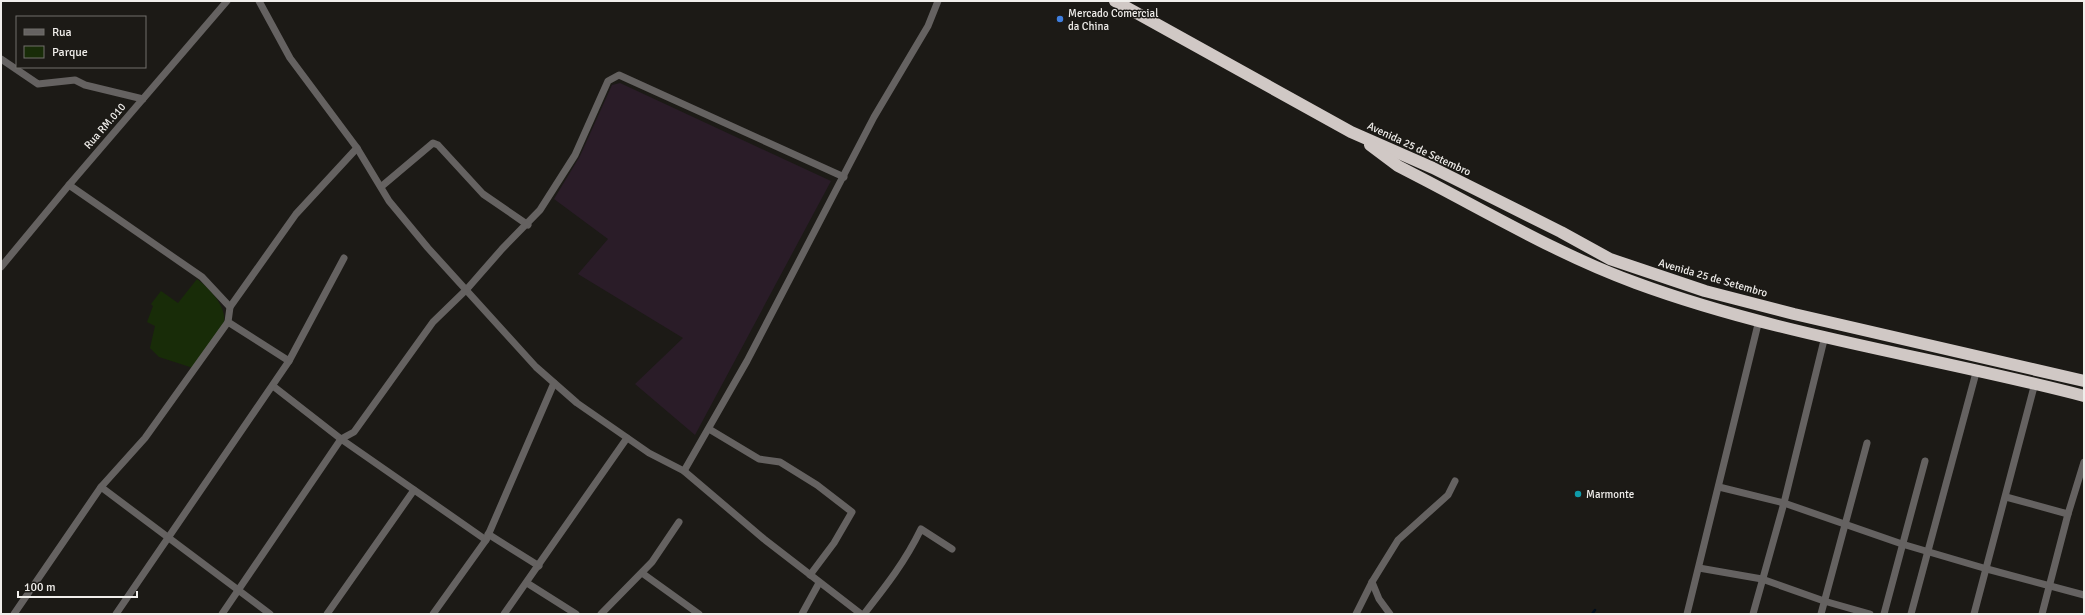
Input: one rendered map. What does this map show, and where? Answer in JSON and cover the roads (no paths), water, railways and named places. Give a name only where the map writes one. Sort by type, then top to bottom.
[{"type":"highway","points":[[1115,1],[1351,132]]},
{"type":"highway","name":"Avenida 25 de Setembro","points":[[1351,132],[1398,166],[1590,264],[1635,283],[1702,305],[1759,320],[1977,369],[2084,396]]},
{"type":"highway","name":"Avenida 25 de Setembro","points":[[1351,132],[1433,168],[1561,232],[1610,260],[1705,291],[1794,314],[2084,381]]},
{"type":"street","name":"Rua RM.010","points":[[1,267],[68,185],[227,1]]},
{"type":"street","points":[[259,1],[290,58],[356,148],[390,200],[424,242],[542,373],[562,390]]},
{"type":"street","points":[[684,472],[747,361],[874,117],[928,26],[938,1]]},
{"type":"street","points":[[1,59],[38,84],[75,80],[85,85],[143,99]]},
{"type":"street","points":[[222,614],[341,439],[354,432],[433,322],[467,289],[502,249],[540,210],[575,156],[608,81],[618,75],[844,177]]},
{"type":"street","points":[[382,186],[433,143],[438,145],[483,194],[528,224]]},
{"type":"street","points":[[14,614],[102,488],[145,438],[228,322],[230,307],[296,214],[356,148]]},
{"type":"street","points":[[68,185],[202,277],[230,307]]},
{"type":"street","points":[[116,614],[273,386],[289,361],[344,258]]},
{"type":"street","points":[[1687,614],[1759,320]]},
{"type":"street","points":[[228,322],[289,361]]},
{"type":"street","points":[[1753,614],[1784,503],[1825,336]]},
{"type":"street","points":[[1911,614],[1977,369]]},
{"type":"street","points":[[542,373],[577,403],[627,438],[684,472],[819,583],[862,614],[890,582],[905,560],[921,529],[952,549]]},
{"type":"street","points":[[433,614],[487,537],[554,383]]},
{"type":"street","points":[[1974,614],[2035,383]]},
{"type":"street","points":[[273,386],[341,439],[414,490],[487,537],[539,566]]},
{"type":"street","points":[[709,428],[759,459],[780,462],[817,485],[852,512],[834,543],[810,575]]},
{"type":"street","points":[[504,614],[528,583],[627,438]]},
{"type":"street","points":[[1821,614],[1867,443]]},
{"type":"street","points":[[1884,614],[1925,461]]},
{"type":"street","points":[[2042,614],[2068,514],[2084,462]]},
{"type":"street","points":[[1356,614],[1372,582],[1398,540],[1448,495],[1455,481]]},
{"type":"street","points":[[1719,487],[1784,503],[1902,544],[1928,550],[1987,569],[2084,595]]},
{"type":"street","points":[[102,488],[270,614]]},
{"type":"street","points":[[327,614],[414,490]]},
{"type":"street","points":[[2006,497],[2068,514]]},
{"type":"street","points":[[601,614],[652,562],[679,522]]},
{"type":"street","points":[[1699,568],[1762,580],[1824,601],[1870,614]]},
{"type":"street","points":[[642,573],[699,614]]},
{"type":"street","points":[[1372,582],[1379,599],[1390,614]]},
{"type":"street","points":[[528,583],[576,614]]},
{"type":"street","points":[[802,614],[819,583]]},
{"type":"waterway","points":[[1592,614],[1595,610]]},
{"type":"place","name":"Mercado Comercial da China","points":[[1060,19]]},
{"type":"place","name":"Marmonte","points":[[1578,494]]}]
